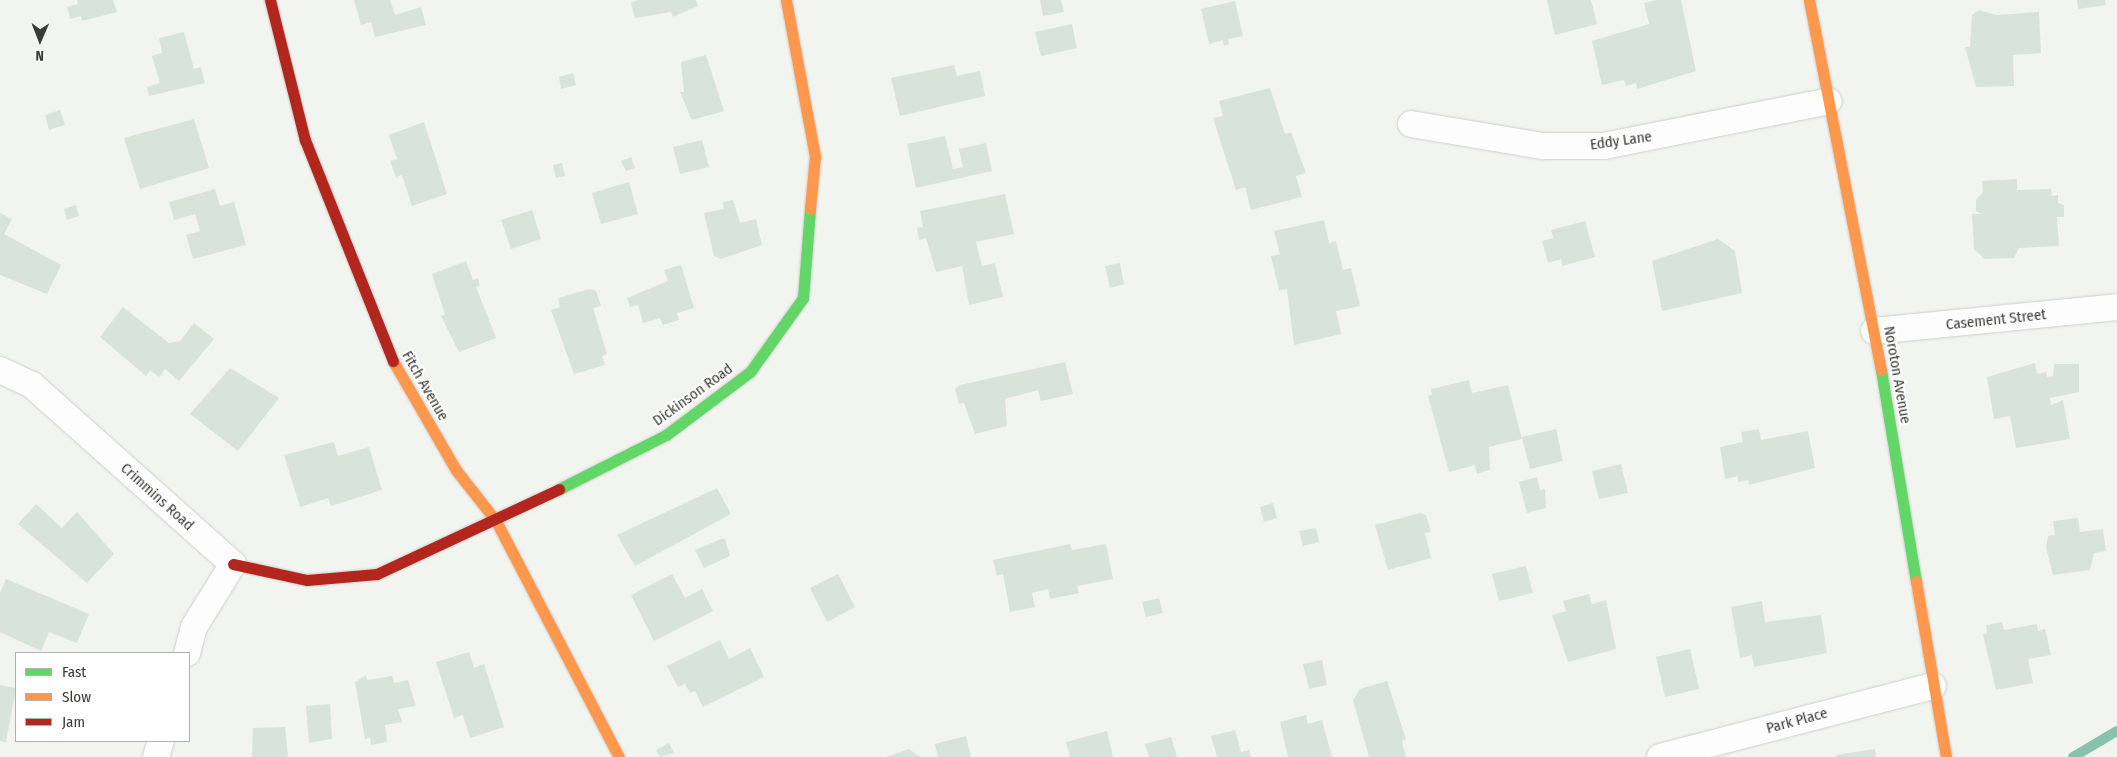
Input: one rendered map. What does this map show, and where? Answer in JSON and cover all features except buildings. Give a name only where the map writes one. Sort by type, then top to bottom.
[{"type":"street","name":"Fitch Avenue","points":[[270,0],[305,140],[386,349],[456,470],[496,521],[619,757]]},
{"type":"street","name":"Dickinson Road","points":[[233,564],[307,580],[377,574],[496,521],[666,435],[750,372],[803,298],[815,156],[786,0]]},
{"type":"street","name":"Noroton Avenue","points":[[1809,0],[1874,332],[1946,757]]},
{"type":"street","name":"Eddy Lane","points":[[1411,124],[1543,146],[1604,146],[1829,101]]},
{"type":"street","name":"Casement Street","points":[[1874,332],[2117,307]]},
{"type":"street","name":"Crimmins Road","points":[[0,370],[32,385],[233,564]]},
{"type":"street","points":[[187,652],[194,627],[233,564]]},
{"type":"street","name":"Park Place","points":[[1660,757],[1933,686]]},
{"type":"street","points":[[156,757],[161,742]]},
{"type":"waterway","points":[[2073,757],[2117,731]]},
{"type":"traffic: fast","points":[[559,489],[666,435],[750,372],[803,298],[810,209]]},
{"type":"traffic: fast","points":[[1881,370],[1916,581]]},
{"type":"traffic: slow","points":[[786,0],[815,156],[810,209]]},
{"type":"traffic: slow","points":[[1809,0],[1881,370]]},
{"type":"traffic: slow","points":[[393,361],[456,470],[496,521],[619,757]]},
{"type":"traffic: slow","points":[[1916,581],[1946,757]]},
{"type":"traffic: jam","points":[[270,0],[305,140],[393,361]]},
{"type":"traffic: jam","points":[[233,564],[307,580],[377,574],[559,489]]}]
